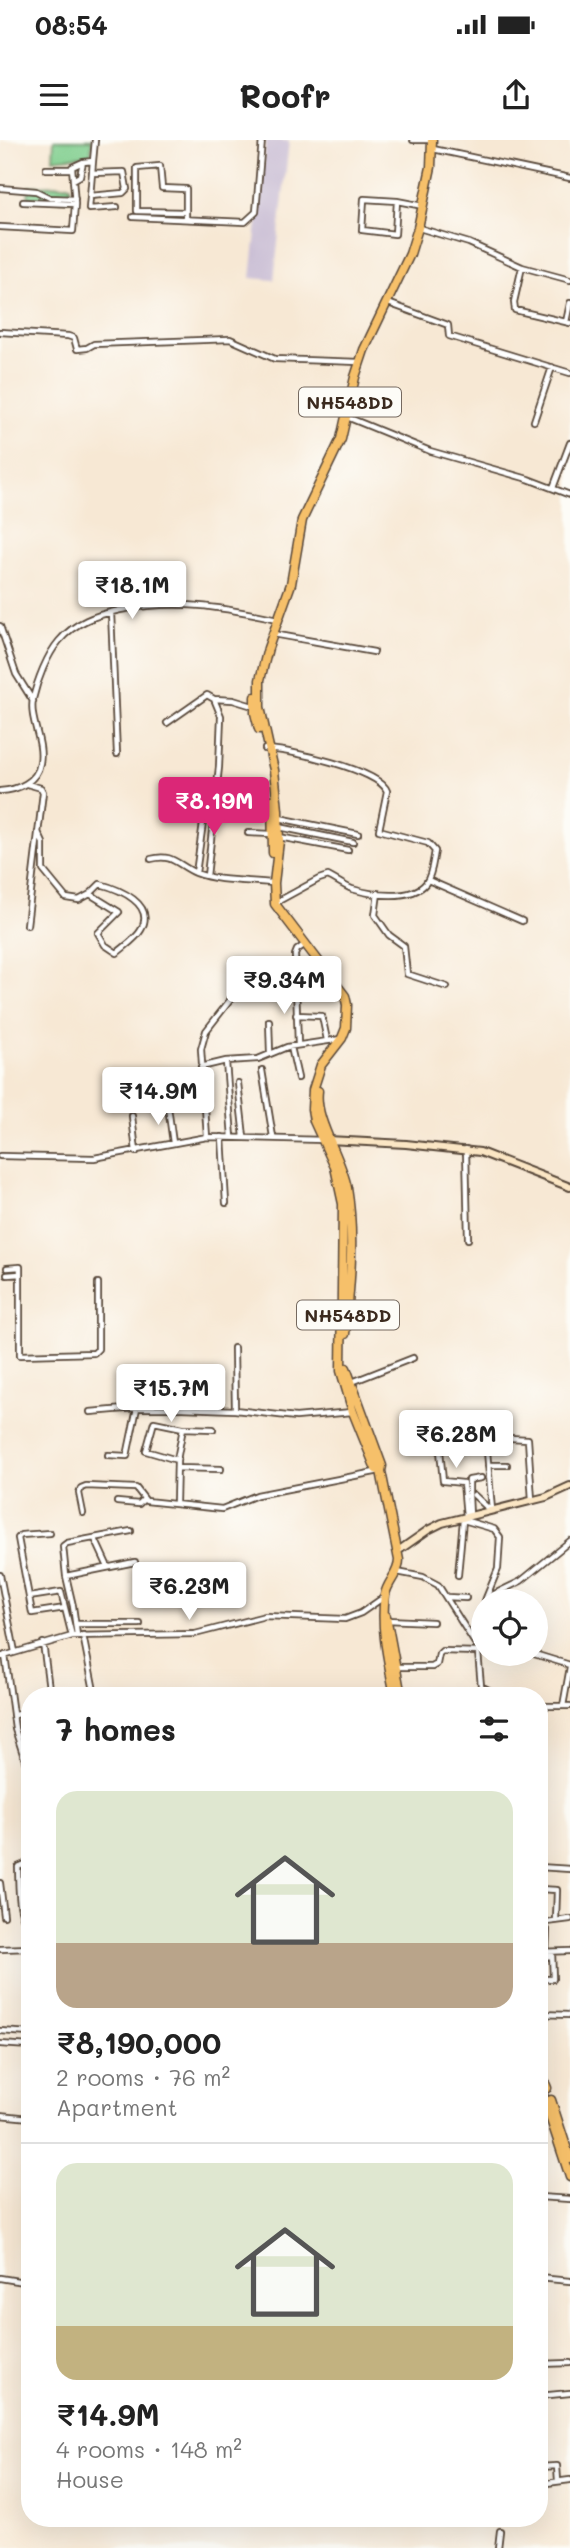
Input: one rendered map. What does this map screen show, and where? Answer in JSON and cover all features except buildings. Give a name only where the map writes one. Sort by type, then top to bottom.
[{"type":"highway","name":"NH548DD","points":[[278,909],[274,883],[277,826],[267,749],[257,707],[258,683],[277,619],[291,584],[302,520],[308,503],[342,437],[360,362],[410,254],[424,206],[433,143]]},
{"type":"highway","name":"NH548DD","points":[[258,683],[277,619]]},
{"type":"highway","points":[[278,909],[345,996],[347,1019],[342,1038]]},
{"type":"highway","name":"NH548DD","points":[[342,1038],[325,1061],[317,1106],[328,1140],[344,1174],[349,1292],[345,1351],[347,1383],[353,1412],[376,1469],[381,1471]]},
{"type":"highway","name":"NH548DD","points":[[347,1383],[382,1466],[400,1560],[385,1597],[383,1629],[399,1687]]},
{"type":"highway","name":"NH548DD","points":[[384,1609],[395,1687]]},
{"type":"highway","points":[[548,2094],[570,2159]]},
{"type":"highway","points":[[548,2110],[570,2176]]},
{"type":"main road","points":[[328,1140],[466,1149],[491,1154],[570,1188]]},
{"type":"main road","points":[[398,1550],[433,1527],[532,1500],[570,1486]]},
{"type":"street","points":[[95,140],[90,209],[117,207]]},
{"type":"street","points":[[133,217],[245,222],[256,212],[262,140]]},
{"type":"street","points":[[413,140],[570,178]]},
{"type":"street","points":[[0,227],[73,231],[75,201],[71,169],[73,165],[93,161]]},
{"type":"street","points":[[72,180],[80,176],[83,162]]},
{"type":"street","points":[[186,212],[137,211],[137,168],[160,166],[162,188],[186,189],[186,212],[186,219]]},
{"type":"street","points":[[47,169],[71,169]]},
{"type":"street","points":[[90,196],[123,193],[127,189],[124,172],[92,173]]},
{"type":"street","points":[[0,188],[36,191],[50,198],[75,201]]},
{"type":"street","points":[[397,201],[395,234],[362,230],[364,199],[397,201],[424,206]]},
{"type":"street","points":[[23,202],[75,201]]},
{"type":"street","points":[[418,228],[469,243],[522,267],[570,280]]},
{"type":"street","points":[[522,267],[514,302],[515,310],[568,322],[570,303]]},
{"type":"street","points":[[387,303],[448,324],[449,336],[570,373]]},
{"type":"street","points":[[0,332],[68,336],[74,338],[77,349],[94,344],[230,339],[275,359],[360,362]]},
{"type":"street","points":[[534,421],[552,368]]},
{"type":"street","points":[[346,417],[430,451],[570,495]]},
{"type":"street","points":[[553,488],[570,443]]},
{"type":"street","points":[[0,791],[27,784],[35,775],[40,764],[32,712],[33,701],[51,651],[59,640],[86,619],[146,605],[187,603],[277,619]]},
{"type":"street","points":[[111,612],[117,754]]},
{"type":"street","points":[[0,626],[16,674],[33,701]]},
{"type":"street","points":[[273,634],[374,652]]},
{"type":"street","points":[[167,723],[206,695],[257,707]]},
{"type":"street","points":[[207,876],[222,716],[214,699]]},
{"type":"street","points":[[267,749],[332,762],[381,782],[387,791],[379,830],[428,843],[435,851],[428,880],[418,890],[405,894],[379,893],[351,889],[328,877],[319,878],[278,909]]},
{"type":"street","points":[[27,784],[43,790],[27,925]]},
{"type":"street","points":[[196,873],[207,794],[210,788],[217,787]]},
{"type":"street","points":[[277,826],[353,842]]},
{"type":"street","points":[[277,826],[348,850]]},
{"type":"street","points":[[248,833],[277,826],[358,834]]},
{"type":"street","points":[[38,831],[43,843],[43,870],[66,898],[79,900],[100,884],[119,889],[141,906],[144,924],[141,930],[117,953],[105,945],[98,933],[119,912],[90,894]]},
{"type":"street","points":[[151,859],[168,856],[196,873],[207,876],[274,883]]},
{"type":"street","points":[[428,880],[522,921]]},
{"type":"street","points":[[379,893],[375,915],[389,935],[404,946],[407,974],[447,987]]},
{"type":"street","points":[[298,1045],[295,955],[304,945]]},
{"type":"street","points":[[207,1137],[201,1049],[206,1031],[231,999]]},
{"type":"street","points":[[296,1015],[322,1016],[327,1040]]},
{"type":"street","points":[[269,1021],[270,1054]]},
{"type":"street","points":[[201,1067],[257,1059],[291,1046],[342,1038]]},
{"type":"street","points":[[291,1046],[298,1078]]},
{"type":"street","points":[[226,1062],[232,1137]]},
{"type":"street","points":[[262,1070],[273,1137]]},
{"type":"street","points":[[237,1083],[244,1137]]},
{"type":"street","points":[[168,1107],[173,1143]]},
{"type":"street","points":[[132,1116],[136,1152]]},
{"type":"street","points":[[0,1156],[83,1159],[136,1152],[207,1137],[328,1140]]},
{"type":"street","points":[[222,1137],[226,1203]]},
{"type":"street","points":[[466,1149],[468,1239]]},
{"type":"street","points":[[6,1268],[20,1267],[20,1355],[94,1353],[98,1349],[97,1283]]},
{"type":"street","points":[[7,1275],[20,1275]]},
{"type":"street","points":[[234,1348],[235,1410]]},
{"type":"street","points":[[347,1383],[413,1358]]},
{"type":"street","points":[[108,1455],[127,1456],[137,1408]]},
{"type":"street","points":[[90,1412],[137,1408],[235,1410],[296,1417],[353,1412]]},
{"type":"street","points":[[177,1460],[150,1455],[146,1451],[154,1422],[183,1428],[213,1429]]},
{"type":"street","points":[[176,1503],[177,1460],[183,1428]]},
{"type":"street","points":[[479,1428],[438,1430],[443,1481],[463,1483],[469,1495],[491,1510]]},
{"type":"street","points":[[491,1510],[486,1437],[528,1439],[532,1500]]},
{"type":"street","points":[[488,1465],[507,1465]]},
{"type":"street","points":[[177,1468],[221,1469]]},
{"type":"street","points":[[117,1502],[139,1504],[143,1500],[222,1509],[257,1496],[381,1471]]},
{"type":"street","points":[[458,1575],[469,1480],[481,1478]]},
{"type":"street","points":[[83,1513],[79,1493],[81,1488],[86,1486],[136,1488],[140,1490],[143,1500]]},
{"type":"street","points":[[465,1518],[494,1529],[500,1537],[498,1569],[489,1589]]},
{"type":"street","points":[[92,1687],[78,1635],[62,1549],[64,1544],[131,1531]]},
{"type":"street","points":[[50,1533],[20,1535],[18,1538],[29,1597],[32,1612],[65,1608]]},
{"type":"street","points":[[96,1541],[108,1567]]},
{"type":"street","points":[[504,1589],[526,1577],[570,1541]]},
{"type":"street","points":[[66,1576],[135,1562]]},
{"type":"street","points":[[397,1572],[430,1579],[438,1585],[471,1638]]},
{"type":"street","points":[[0,1575],[15,1652]]},
{"type":"street","points":[[29,1597],[61,1591],[65,1608],[78,1635]]},
{"type":"street","points":[[21,1744],[3,1656],[78,1635],[195,1634],[265,1616],[345,1619],[361,1613],[385,1597]]},
{"type":"street","points":[[446,1597],[466,1598]]},
{"type":"street","points":[[387,1620],[433,1622]]},
{"type":"street","points":[[76,1624],[140,1624]]},
{"type":"street","points":[[43,1643],[49,1687]]},
{"type":"street","points":[[393,1667],[432,1667],[438,1664],[442,1651],[471,1650]]},
{"type":"street","points":[[548,1659],[570,1666],[563,1706]]},
{"type":"street","points":[[479,1666],[483,1687]]},
{"type":"street","points":[[548,1706],[570,1706]]},
{"type":"street","points":[[13,1715],[21,1714]]},
{"type":"street","points":[[21,1866],[18,1867],[21,1902]]},
{"type":"street","points":[[548,1868],[570,1870]]},
{"type":"street","points":[[0,1883],[4,1916]]},
{"type":"street","points":[[548,1890],[557,1890],[556,1920]]},
{"type":"street","points":[[548,1921],[570,1919]]},
{"type":"street","points":[[0,1949],[21,1948]]},
{"type":"street","points":[[548,1953],[570,1951]]},
{"type":"street","points":[[548,1963],[553,1979],[548,1979]]},
{"type":"street","points":[[548,2014],[570,2015]]},
{"type":"street","points":[[0,2031],[21,2032]]},
{"type":"street","points":[[0,2044],[21,2045]]},
{"type":"street","points":[[0,2115],[21,2117]]},
{"type":"street","points":[[548,2198],[570,2199]]},
{"type":"street","points":[[0,2278],[21,2282]]},
{"type":"street","points":[[548,2279],[570,2281]]},
{"type":"street","points":[[548,2364],[570,2363]]},
{"type":"street","points":[[548,2395],[570,2393]]},
{"type":"street","points":[[548,2466],[557,2466],[558,2481]]},
{"type":"street","points":[[548,2483],[570,2480]]},
{"type":"street","points":[[498,2548],[500,2531]]},
{"type":"shaded area","points":[[266,140],[289,141],[274,280],[251,278]]},
{"type":"green space","points":[[54,140],[92,140],[91,155],[53,159]]},
{"type":"green space","points":[[70,185],[71,200],[28,198],[29,186]]}]
